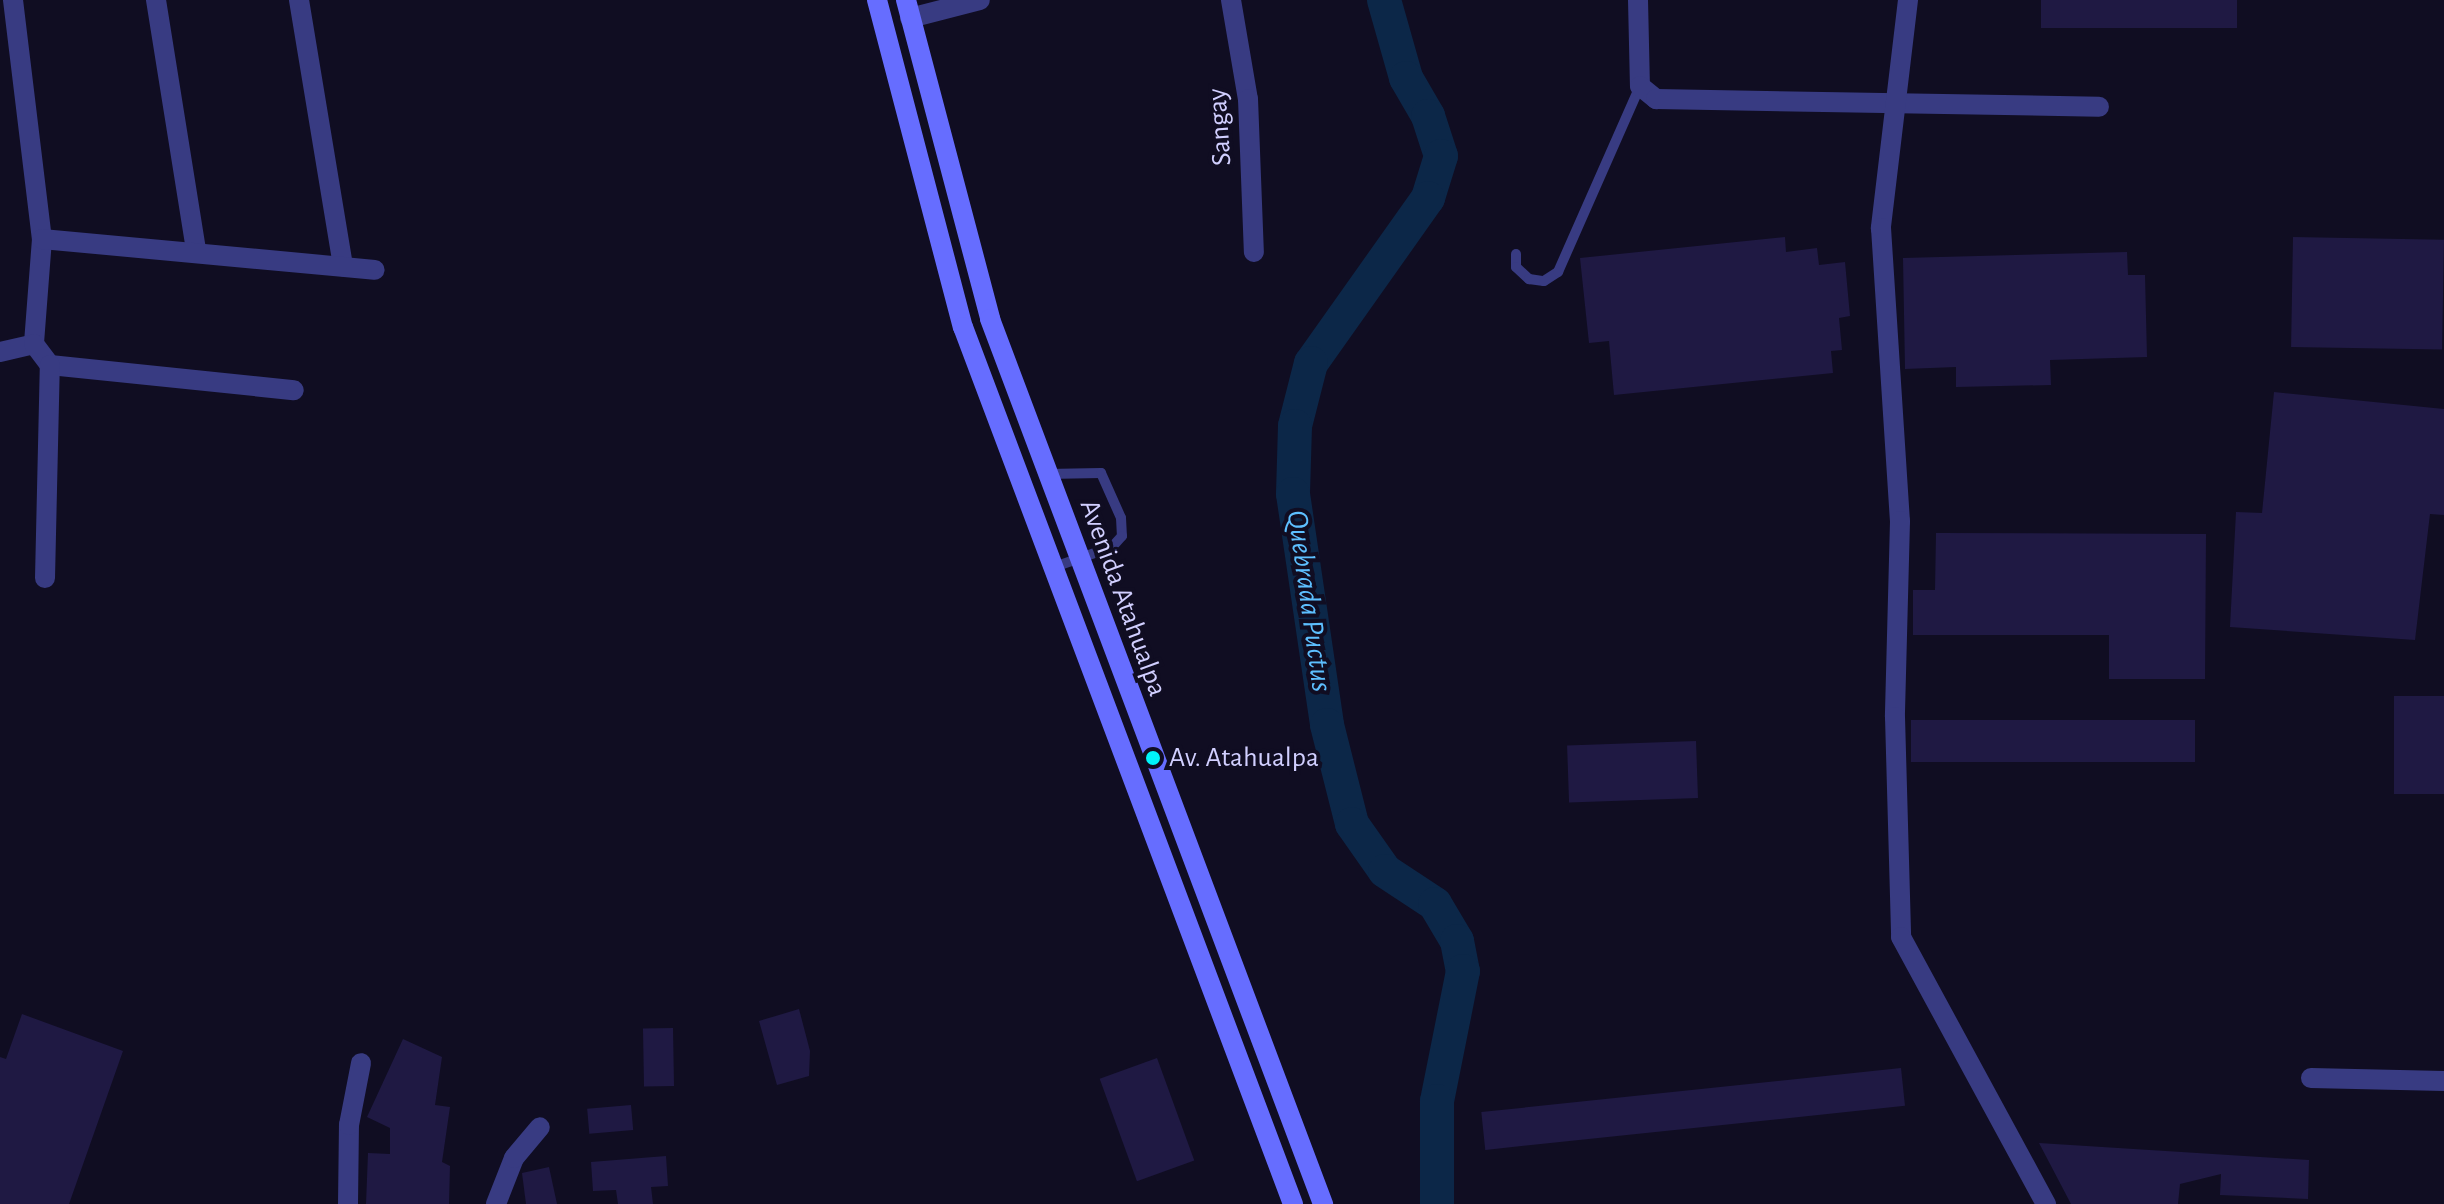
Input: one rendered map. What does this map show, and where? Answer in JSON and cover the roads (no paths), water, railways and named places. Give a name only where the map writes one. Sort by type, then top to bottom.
[{"type":"main road","name":"Avenida Atahualpa","points":[[877,0],[963,327],[1051,568],[1293,1204]]},
{"type":"main road","name":"Avenida Atahualpa","points":[[908,9],[990,319],[1323,1204]]},
{"type":"main road","points":[[934,219],[962,211]]},
{"type":"main road","points":[[1014,467],[1044,466]]},
{"type":"main road","points":[[1122,756],[1149,745]]},
{"type":"main road","points":[[1216,1003],[1243,993]]},
{"type":"street","points":[[13,0],[42,239],[34,344],[50,365],[45,578]]},
{"type":"street","points":[[156,0],[196,251]]},
{"type":"street","points":[[299,0],[343,266]]},
{"type":"street","points":[[908,9],[980,0]]},
{"type":"street","name":"Sangay","points":[[1231,0],[1248,99],[1254,252]]},
{"type":"street","points":[[1638,0],[1640,86],[1656,99],[1893,100],[2099,107]]},
{"type":"street","points":[[1908,0],[1893,100],[1881,228],[1900,521],[1895,717],[1901,937],[2046,1204]]},
{"type":"street","points":[[42,239],[375,270]]},
{"type":"street","points":[[0,352],[34,344]]},
{"type":"street","points":[[50,365],[294,390]]},
{"type":"street","points":[[348,1204],[349,1125],[361,1063]]},
{"type":"street","points":[[2311,1078],[2444,1081]]},
{"type":"street","points":[[496,1204],[514,1158],[540,1127]]},
{"type":"lane","points":[[1516,254],[1516,267],[1529,279],[1544,281],[1558,272],[1640,86]]},
{"type":"lane","points":[[1044,466],[1101,473],[1110,483],[1122,536],[1112,547],[1051,568]]},
{"type":"waterway","name":"Quebrada Puctus","points":[[1384,0],[1406,78],[1428,116],[1441,156],[1428,198],[1311,363],[1295,426],[1293,494],[1327,725],[1352,824],[1385,871],[1435,904],[1457,941],[1463,971],[1437,1101],[1437,1204]]},
{"type":"place","name":"Av. Atahualpa","points":[[1153,758]]}]
